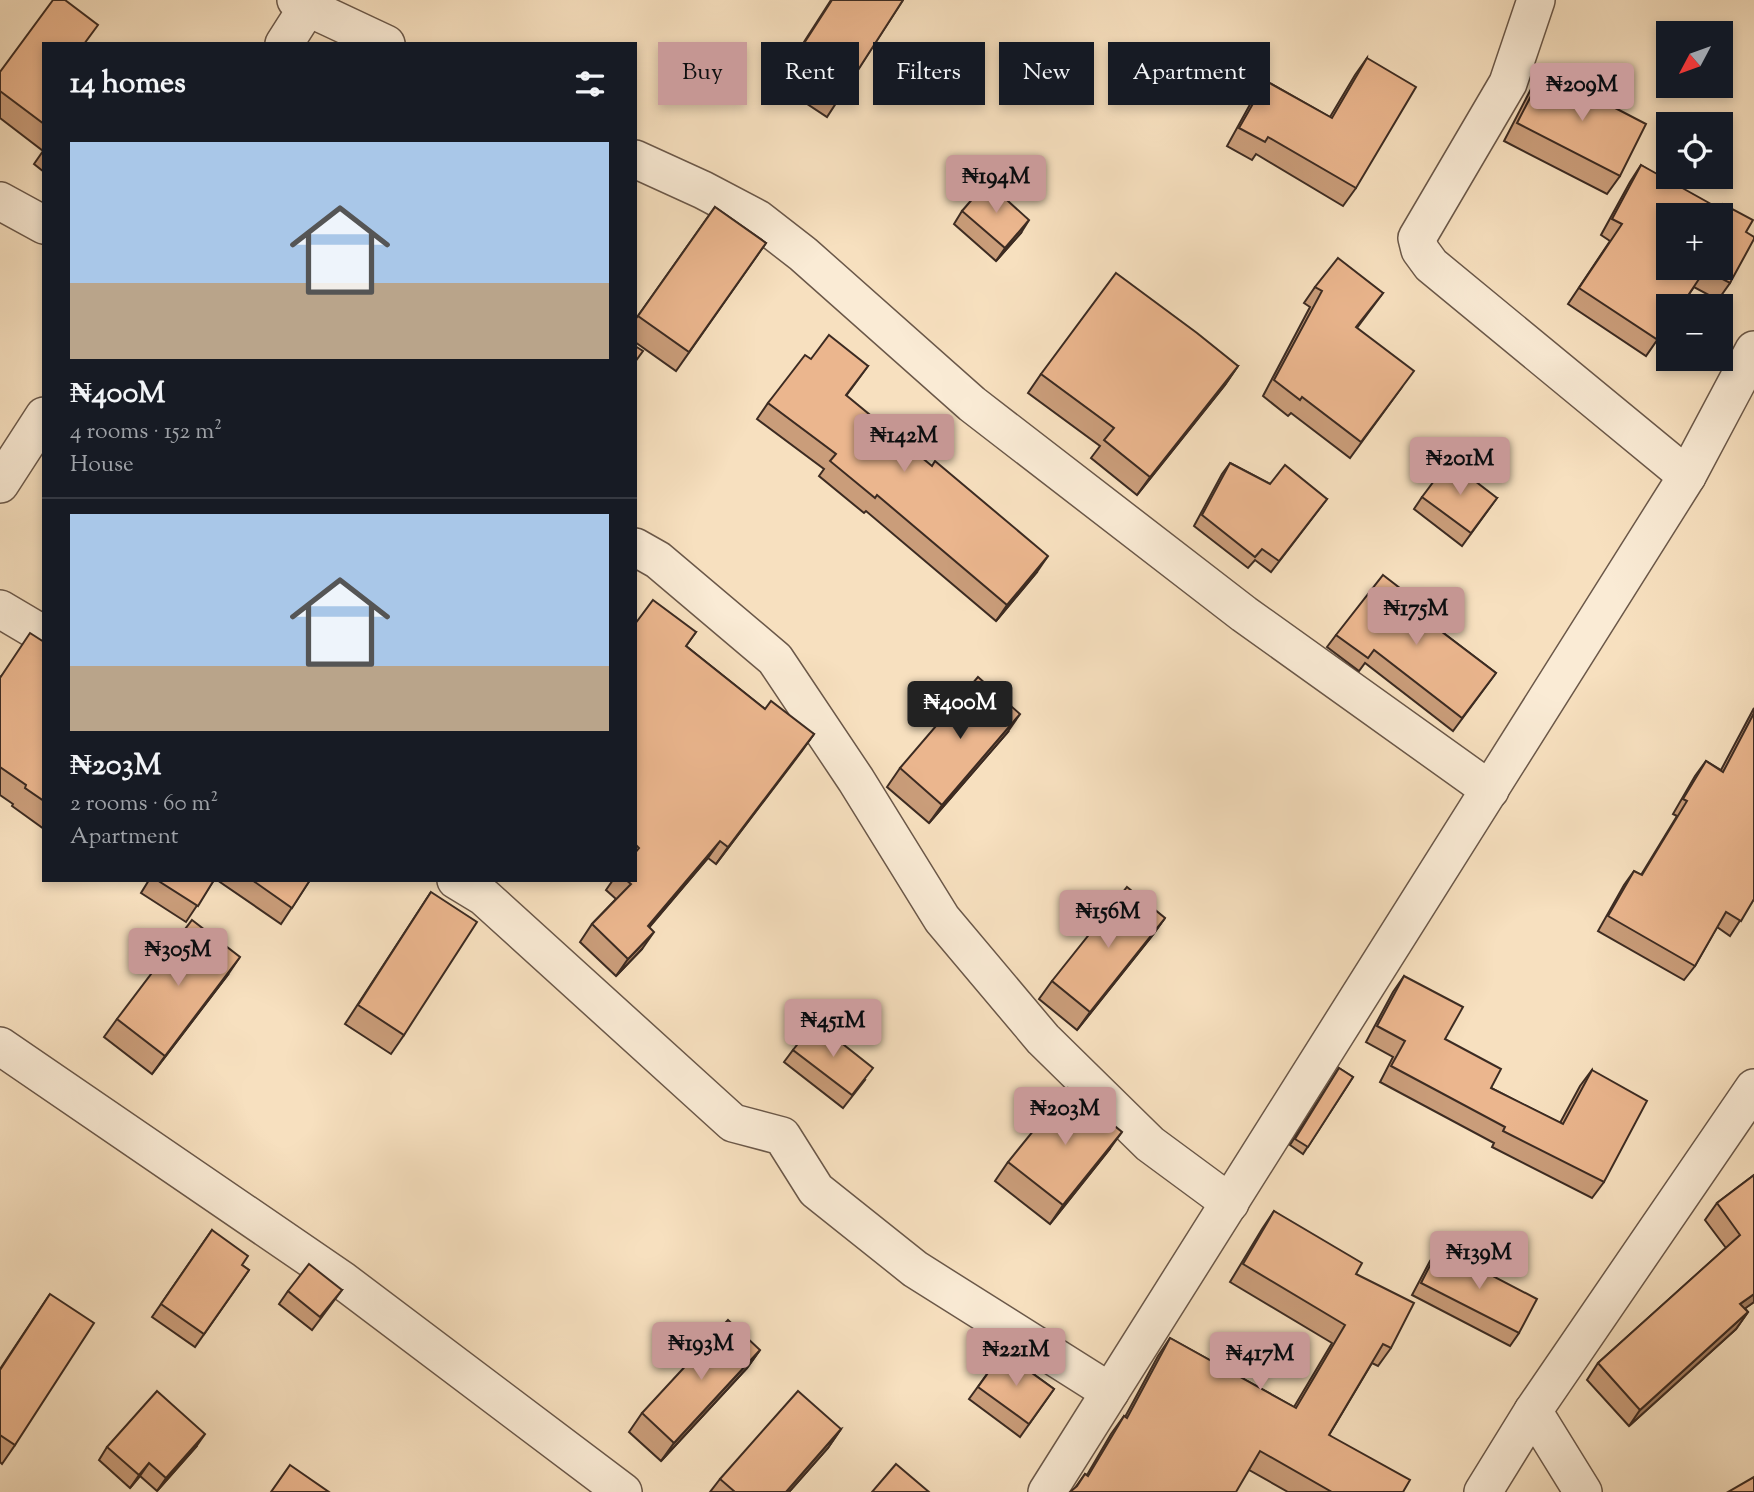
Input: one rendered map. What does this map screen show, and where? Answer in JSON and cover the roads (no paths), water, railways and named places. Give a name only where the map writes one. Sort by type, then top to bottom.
[{"type":"street","points":[[1536,0],[1508,83],[1417,238],[1420,250],[1431,265],[1687,476]]},
{"type":"street","points":[[285,42],[305,2],[382,42]]},
{"type":"street","points":[[637,160],[758,219],[803,254],[972,404],[1244,614],[1490,790]]},
{"type":"street","points":[[0,201],[42,224]]},
{"type":"street","points":[[1047,1492],[1687,476],[1754,349]]},
{"type":"street","points":[[0,484],[42,419]]},
{"type":"street","points":[[637,548],[658,560],[775,659],[856,780],[942,919],[1043,1039],[1150,1143],[1230,1203]]},
{"type":"street","points":[[0,609],[42,634]]},
{"type":"street","points":[[459,882],[484,897],[733,1123],[782,1136],[816,1190],[915,1269],[1110,1392]]},
{"type":"street","points":[[0,1046],[342,1279],[623,1492]]},
{"type":"street","points":[[1483,1492],[1533,1411],[1754,1088]]},
{"type":"street","points":[[1533,1411],[1583,1492]]}]
